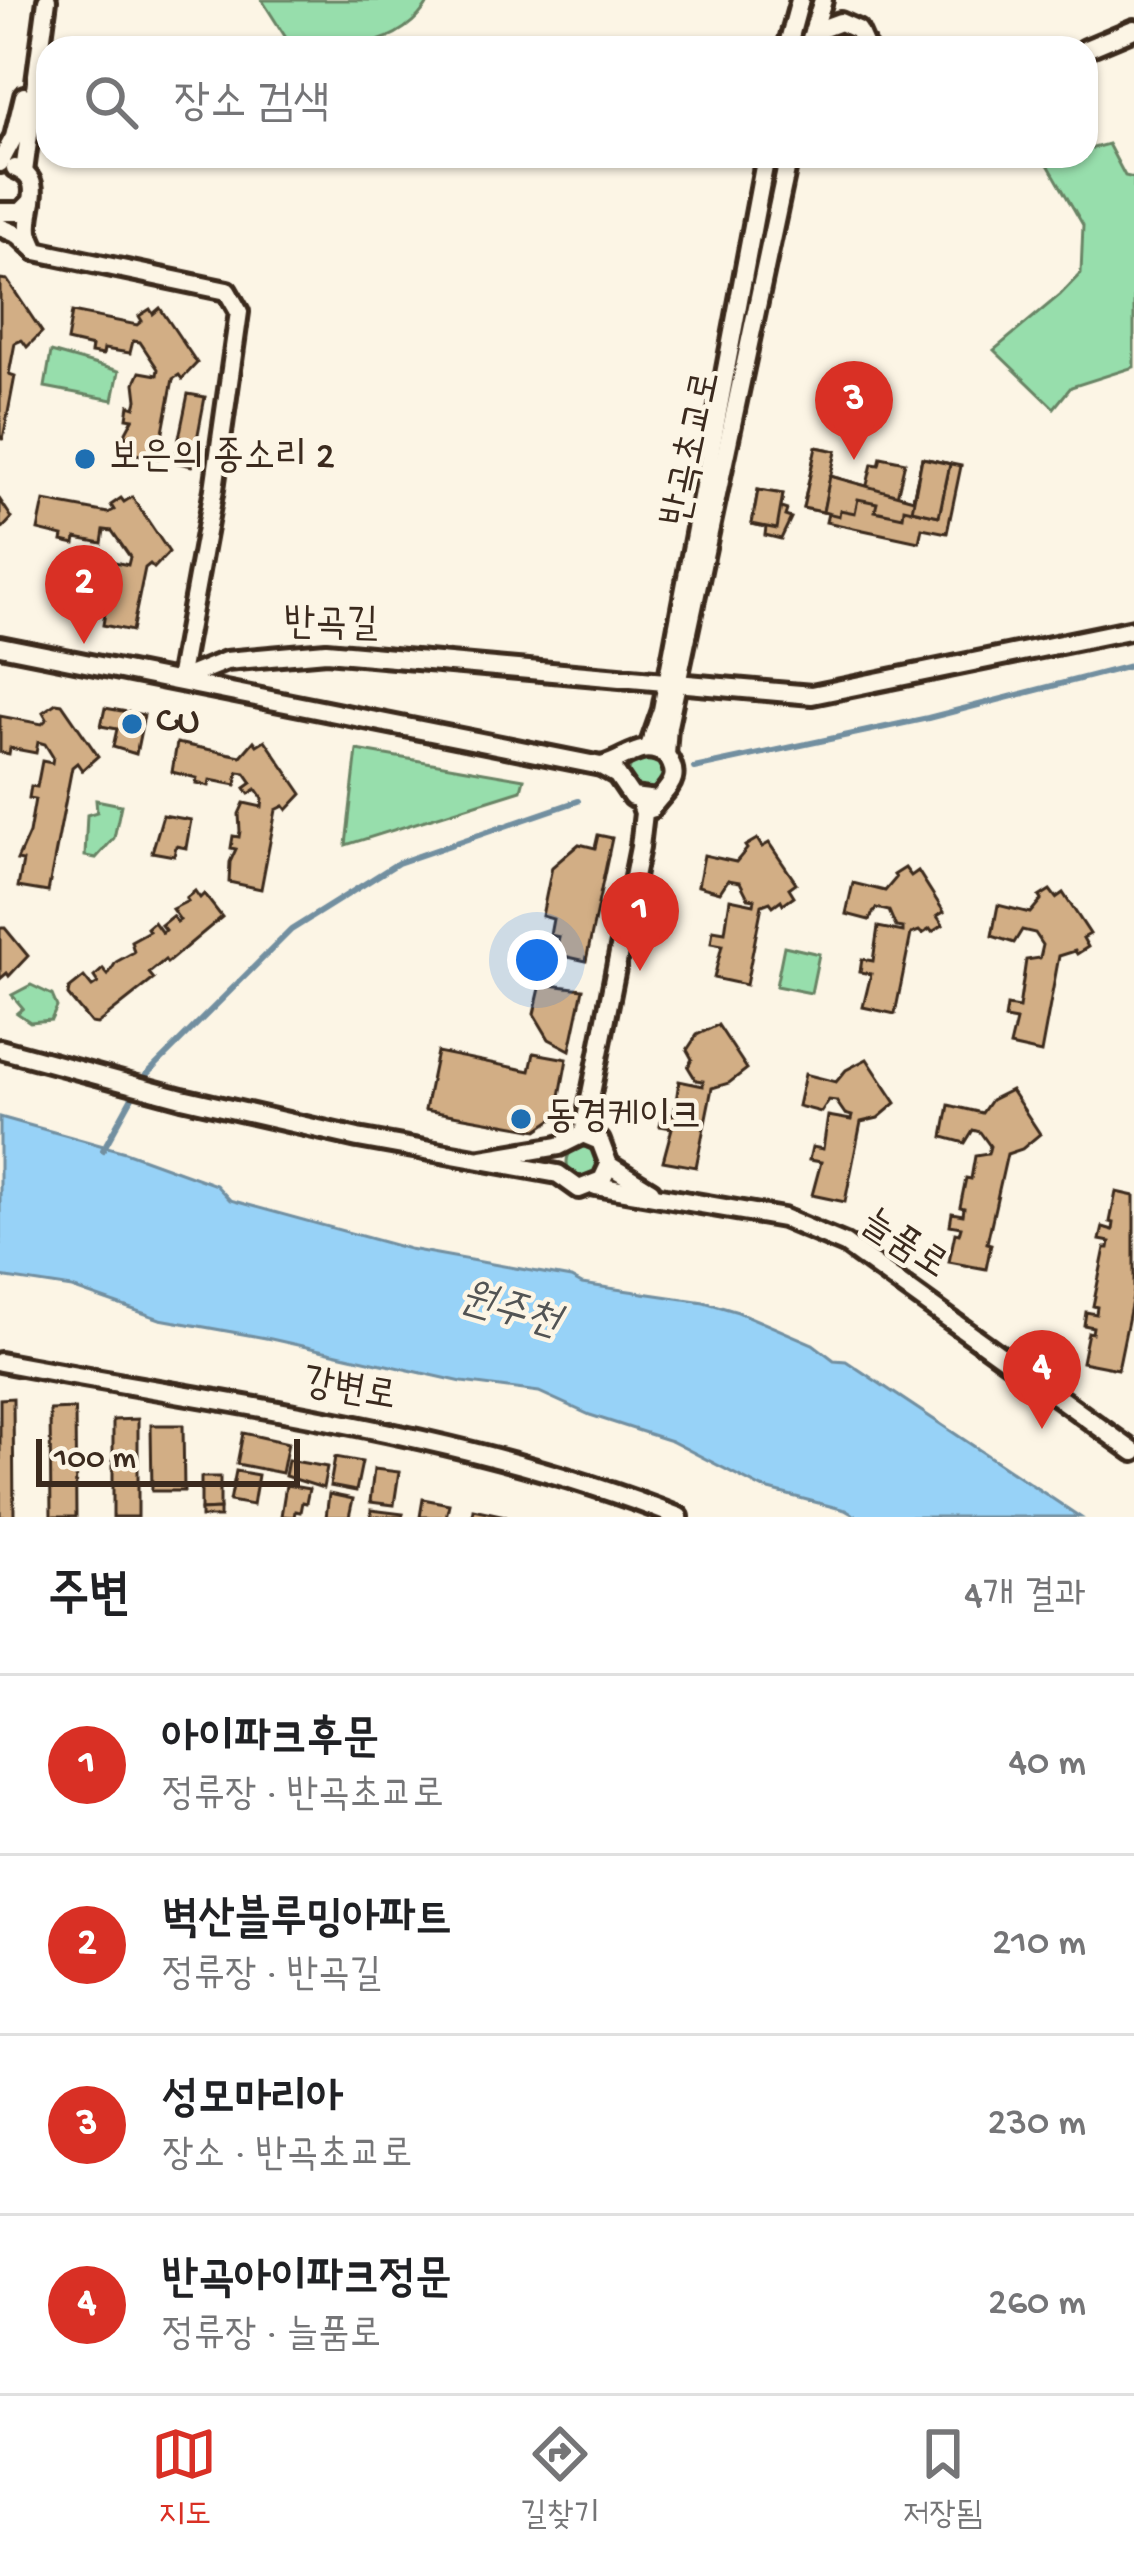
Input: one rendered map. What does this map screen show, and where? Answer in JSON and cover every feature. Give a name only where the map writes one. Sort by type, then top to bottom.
[{"type":"street","points":[[39,36],[46,0]]},
{"type":"street","points":[[790,36],[800,0]]},
{"type":"street","points":[[811,36],[823,0]]},
{"type":"street","points":[[817,36],[840,22],[861,36]]},
{"type":"street","points":[[1098,44],[1134,29]]},
{"type":"street","points":[[39,36],[40,31]]},
{"type":"street","points":[[36,47],[14,137],[0,167],[24,172],[34,185],[29,231],[37,251]]},
{"type":"street","points":[[24,172],[36,66]]},
{"type":"street","name":"반곡초교로","points":[[658,751],[666,737],[764,168]]},
{"type":"street","name":"반곡초교로","points":[[673,684],[785,168]]},
{"type":"street","points":[[32,201],[20,212],[1,218],[37,251],[226,292],[238,312],[214,489],[179,680]]},
{"type":"street","name":"반곡길","points":[[179,680],[226,661],[326,652],[812,695],[1134,629]]},
{"type":"street","points":[[0,646],[601,766],[649,800]]},
{"type":"street","points":[[583,1134],[644,813],[649,800],[670,789],[674,781],[672,762],[658,751],[637,749],[625,759],[601,766]]},
{"type":"street","points":[[622,784],[625,759]]},
{"type":"street","points":[[0,1049],[182,1098],[358,1138],[558,1174]]},
{"type":"street","points":[[482,1159],[559,1146],[583,1134],[592,1136],[606,1148],[609,1165],[596,1186],[570,1187],[554,1166],[559,1146]]},
{"type":"street","points":[[609,1165],[657,1195]]},
{"type":"street","name":"늘품로","points":[[596,1186],[783,1218],[845,1244],[1134,1452]]},
{"type":"street","name":"강변로","points":[[0,1361],[442,1442],[598,1485],[679,1517]]},
{"type":"green space","points":[[262,0],[430,0],[418,17],[390,36],[285,36]]},
{"type":"green space","points":[[1108,144],[1125,176],[1134,178],[1134,367],[1071,387],[1054,408],[994,350],[1081,273],[1083,225],[1050,168],[1098,168],[1098,147]]},
{"type":"green space","points":[[51,352],[119,371],[113,400],[45,387]]},
{"type":"green space","points":[[357,750],[524,779],[521,790],[346,845]]},
{"type":"green space","points":[[647,756],[660,761],[665,774],[660,787],[647,792],[634,787],[629,774],[634,761]]},
{"type":"green space","points":[[96,800],[121,805],[114,838],[96,858],[85,856],[87,815],[97,812]]},
{"type":"green space","points":[[784,946],[819,954],[811,993],[776,986]]},
{"type":"green space","points":[[31,985],[52,995],[57,1007],[51,1020],[30,1022],[17,1013],[23,1008],[12,995]]},
{"type":"green space","points":[[582,1147],[593,1151],[597,1162],[593,1173],[582,1177],[571,1173],[567,1162],[571,1151]]},
{"type":"water","name":"원주천","points":[[0,1117],[125,1152],[216,1185],[230,1200],[409,1249],[738,1312],[813,1344],[834,1360],[846,1361],[1080,1517],[857,1517],[762,1488],[671,1441],[590,1415],[539,1392],[462,1382],[160,1319],[72,1288],[0,1277]]},
{"type":"building","points":[[0,279],[7,280],[42,332],[27,347],[22,340],[15,343],[9,374],[15,376],[3,439],[0,438]]},
{"type":"building","points":[[160,308],[197,363],[182,379],[179,375],[173,379],[158,458],[124,452],[133,419],[127,418],[129,405],[135,407],[137,400],[135,383],[140,372],[157,375],[158,369],[140,342],[133,341],[130,353],[104,349],[103,355],[67,341],[72,312],[137,325],[142,321],[139,316]]},
{"type":"building","points":[[188,394],[205,397],[192,466],[174,462]]},
{"type":"building","points":[[816,447],[836,451],[830,476],[913,499],[922,458],[961,466],[947,533],[922,528],[919,542],[826,522],[828,513],[803,508]]},
{"type":"building","points":[[816,447],[836,451],[823,512],[803,508]]},
{"type":"building","points":[[881,457],[905,462],[897,496],[866,489],[872,464],[879,465]]},
{"type":"building","points":[[922,458],[950,464],[939,516],[904,508],[903,517],[875,511],[877,503],[858,499],[855,513],[823,512],[830,476],[913,499]]},
{"type":"building","points":[[922,458],[950,464],[939,516],[912,510]]},
{"type":"building","points":[[758,490],[783,494],[781,508],[791,518],[781,539],[765,535],[766,527],[752,524]]},
{"type":"building","points":[[758,490],[783,494],[777,529],[752,524]]},
{"type":"building","points":[[132,497],[169,552],[154,568],[150,564],[145,568],[132,631],[103,625],[104,586],[110,588],[115,562],[128,565],[130,557],[112,531],[104,530],[102,543],[76,538],[75,544],[38,530],[44,501],[108,513],[121,498],[124,502]]},
{"type":"building","points":[[0,500],[12,518],[0,531]]},
{"type":"building","points":[[62,704],[98,756],[82,770],[77,763],[72,767],[48,892],[18,887],[23,861],[17,860],[29,833],[35,799],[29,798],[31,786],[37,787],[42,761],[52,763],[53,757],[38,742],[36,753],[10,748],[9,754],[0,752],[0,716],[42,724],[47,719],[43,712]]},
{"type":"building","points":[[105,708],[144,715],[136,754],[113,747],[117,729],[101,726]]},
{"type":"building","points":[[265,740],[302,794],[287,810],[284,806],[276,810],[261,889],[229,882],[239,814],[244,803],[262,807],[256,789],[249,794],[245,788],[252,783],[245,773],[238,772],[236,785],[210,780],[209,786],[172,772],[177,743],[241,756],[254,741],[257,745]]},
{"type":"building","points":[[163,815],[191,820],[186,848],[176,846],[174,856],[152,852]]},
{"type":"building","points":[[598,835],[612,838],[586,961],[555,954],[559,937],[550,935],[553,919],[542,916],[552,867],[579,844],[595,848]]},
{"type":"building","points":[[757,839],[762,847],[769,843],[796,883],[789,888],[794,896],[783,904],[781,900],[773,906],[770,902],[762,905],[746,985],[714,978],[722,945],[711,943],[713,930],[725,932],[730,899],[754,904],[755,899],[748,898],[740,882],[728,880],[720,892],[698,886],[704,855],[736,862],[745,846]]},
{"type":"building","points":[[905,868],[911,876],[918,871],[944,912],[937,916],[943,925],[932,932],[911,934],[895,1014],[863,1007],[871,974],[860,972],[862,959],[873,961],[878,927],[903,932],[903,928],[896,927],[889,911],[876,908],[869,920],[846,914],[853,883],[885,891],[894,875]]},
{"type":"building","points":[[1050,890],[1056,898],[1063,893],[1090,934],[1083,938],[1088,947],[1059,956],[1041,1053],[1010,1046],[1016,1021],[1005,1019],[1007,1006],[1019,1008],[1026,960],[1040,958],[1043,945],[1035,933],[1022,930],[1014,943],[992,936],[998,905],[1030,913],[1039,897]]},
{"type":"building","points":[[195,891],[200,898],[204,894],[222,917],[149,973],[154,979],[97,1024],[91,1023],[68,995],[69,989],[84,977],[92,987],[98,983],[94,977],[103,969],[108,975],[116,962],[134,952],[131,941],[149,931],[154,922],[162,933],[161,925],[172,916],[180,920],[172,909]]},
{"type":"building","points":[[0,928],[28,956],[0,979]]},
{"type":"building","points":[[541,984],[583,989],[570,1050],[549,1039],[534,1014]]},
{"type":"building","points":[[718,1025],[747,1069],[729,1083],[712,1088],[696,1167],[663,1161],[672,1128],[660,1126],[663,1112],[674,1115],[679,1081],[703,1086],[688,1067],[692,1059],[687,1050],[697,1035]]},
{"type":"building","points":[[437,1052],[530,1071],[534,1053],[567,1059],[556,1117],[537,1130],[425,1110]]},
{"type":"building","points":[[867,1059],[896,1103],[878,1118],[861,1122],[845,1202],[812,1195],[821,1162],[809,1160],[812,1147],[823,1149],[828,1116],[851,1120],[852,1116],[836,1101],[829,1100],[821,1112],[798,1106],[805,1074],[836,1082],[846,1070]]},
{"type":"building","points":[[1011,1090],[1040,1134],[1007,1154],[987,1243],[991,1244],[986,1269],[949,1262],[955,1233],[961,1227],[950,1225],[952,1213],[963,1215],[960,1207],[966,1178],[971,1179],[975,1156],[988,1154],[990,1146],[973,1130],[965,1143],[943,1137],[949,1105],[982,1113],[991,1100]]},
{"type":"building","points":[[1116,1192],[1134,1196],[1134,1291],[1118,1369],[1082,1362],[1093,1327],[1084,1325],[1086,1312],[1096,1314],[1093,1306],[1110,1242],[1100,1240],[1103,1227],[1113,1230],[1110,1222]]},
{"type":"building","points":[[13,1398],[14,1517],[0,1517],[0,1399]]},
{"type":"building","points":[[75,1409],[76,1517],[51,1517],[50,1410]]},
{"type":"building","points":[[138,1419],[138,1517],[113,1517],[113,1420]]},
{"type":"building","points":[[151,1425],[183,1425],[184,1491],[152,1491]]},
{"type":"building","points":[[243,1433],[288,1443],[282,1473],[237,1464]]},
{"type":"building","points":[[335,1457],[362,1462],[356,1491],[330,1486]]},
{"type":"building","points":[[288,1460],[327,1467],[323,1488],[285,1476]]},
{"type":"building","points":[[374,1469],[399,1472],[394,1505],[370,1502]]},
{"type":"building","points":[[236,1471],[258,1475],[253,1505],[230,1501]]},
{"type":"building","points":[[201,1477],[220,1477],[220,1509],[201,1510]]},
{"type":"building","points":[[286,1485],[309,1489],[306,1503],[302,1502],[294,1517],[281,1516]]},
{"type":"building","points":[[329,1494],[353,1499],[349,1517],[326,1517]]},
{"type":"building","points":[[423,1499],[449,1504],[446,1517],[420,1517]]},
{"type":"building","points":[[220,1509],[220,1517],[201,1517],[201,1510]]},
{"type":"building","points":[[473,1509],[505,1516],[472,1517]]},
{"type":"building","points":[[371,1510],[403,1514],[371,1517]]},
{"type":"waterway","points":[[694,768],[928,718],[1134,665]]},
{"type":"waterway","points":[[103,1150],[142,1079],[291,930],[398,863],[578,801]]},
{"type":"place","name":"보은의 종소리 2","points":[[85,459]]},
{"type":"place","name":"성모마리아","points":[[854,460]]},
{"type":"place","name":"벽산블루밍아파트","points":[[84,644]]},
{"type":"place","name":"CU","points":[[132,724]]},
{"type":"place","name":"아이파크후문","points":[[640,971]]},
{"type":"place","name":"동경케이크","points":[[521,1119]]},
{"type":"place","name":"반곡아이파크정문","points":[[1042,1429]]}]
